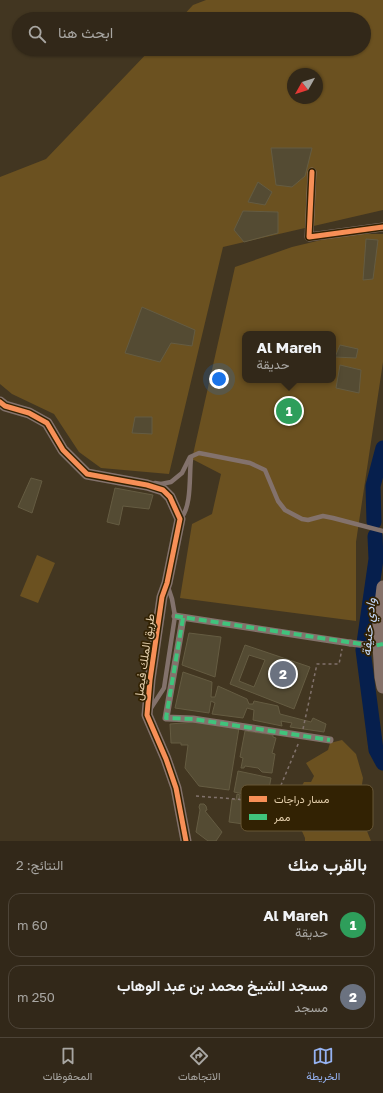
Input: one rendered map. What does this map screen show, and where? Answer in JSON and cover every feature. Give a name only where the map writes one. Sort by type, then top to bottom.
[{"type":"main road","points":[[383,587],[378,630],[383,687]]},
{"type":"street","points":[[312,172],[309,237],[383,227]]},
{"type":"street","points":[[0,402],[5,406],[29,413],[47,423],[64,450],[87,474],[147,485],[163,490],[170,497],[180,518]]},
{"type":"street","name":"طريق الملك فيصل","points":[[180,518],[167,583],[162,597],[150,680],[147,715],[166,759],[176,788],[186,841]]},
{"type":"street","points":[[330,740],[193,719],[166,718],[179,617],[350,643],[374,646],[383,644]]},
{"type":"lane","points":[[180,518],[186,510],[191,459],[199,453]]},
{"type":"lane","points":[[147,485],[171,482],[182,473],[190,457],[199,453],[250,463],[265,470],[278,501],[285,510],[302,519],[308,520],[323,516],[383,532]]},
{"type":"lane","points":[[147,715],[164,688],[179,617],[167,583]]},
{"type":"shaded area","points":[[206,0],[383,0],[383,210],[223,247],[169,474],[101,468],[79,452],[54,414],[12,394],[0,384],[0,177],[46,159],[144,56],[371,56],[371,12],[186,12],[193,5]]},
{"type":"shaded area","points":[[346,234],[383,234],[383,362],[356,542],[356,621],[180,598],[192,524],[212,514],[221,474],[192,459],[235,267],[292,247]]},
{"type":"shaded area","points":[[37,555],[55,563],[38,603],[20,596]]},
{"type":"shaded area","points":[[342,740],[356,754],[363,778],[362,785],[302,785],[304,782],[311,782],[314,776],[306,763],[328,750],[330,743]]},
{"type":"shaded area","points":[[302,831],[367,831],[371,841],[305,841]]},
{"type":"building","points":[[271,148],[312,148],[305,176],[292,187],[276,185]]},
{"type":"building","points":[[258,182],[272,192],[265,205],[248,202]]},
{"type":"building","points":[[243,211],[278,212],[278,233],[244,242],[234,230]]},
{"type":"building","points":[[366,239],[378,240],[373,279],[363,280]]},
{"type":"building","points":[[142,307],[195,330],[192,346],[171,343],[160,362],[125,353]]},
{"type":"building","points":[[340,345],[358,349],[356,358],[336,357]]},
{"type":"building","points":[[340,365],[361,370],[359,393],[336,388]]},
{"type":"building","points":[[135,417],[152,417],[152,434],[132,433]]},
{"type":"building","points":[[31,478],[42,481],[32,513],[18,507]]},
{"type":"building","points":[[115,488],[153,495],[149,509],[123,506],[119,525],[107,522]]},
{"type":"building","points":[[189,633],[221,637],[215,677],[182,665]]},
{"type":"building","points":[[245,645],[310,667],[294,709],[230,684]],"holes":[[[249,655],[265,660],[254,687],[239,681]]]},
{"type":"building","points":[[183,672],[212,682],[211,697],[215,697],[218,686],[247,699],[249,704],[253,704],[254,701],[278,706],[280,714],[311,722],[313,718],[326,724],[324,732],[290,727],[292,723],[281,721],[282,726],[253,720],[254,710],[247,708],[243,718],[212,714],[215,703],[211,701],[209,713],[175,708]]},
{"type":"building","points":[[195,722],[239,728],[229,790],[199,786],[185,768],[188,745],[171,743],[170,724]]},
{"type":"building","points":[[245,731],[273,735],[273,737],[276,738],[272,753],[275,754],[272,773],[262,772],[258,768],[245,766],[244,768],[241,768],[243,758],[240,757]]},
{"type":"building","points":[[238,771],[271,778],[270,785],[241,785],[241,793],[234,792]]},
{"type":"building","points":[[237,794],[240,795],[241,824],[229,822],[232,799],[236,800]]},
{"type":"building","points":[[200,804],[204,804],[206,806],[207,810],[205,811],[222,832],[216,841],[208,841],[196,832]]},
{"type":"waterway","name":"وادي حنيفة","points":[[374,522],[373,486],[383,448]]},
{"type":"waterway","name":"وادي حنيفة","points":[[375,536],[376,559],[363,650],[376,750],[383,763]]},
{"type":"marked path","points":[[175,616],[374,646],[383,644]]},
{"type":"marked path","points":[[183,618],[166,718],[193,719],[330,740]]},
{"type":"cycle path","points":[[312,172],[309,237],[383,227]]},
{"type":"cycle path","points":[[0,402],[5,406],[29,413],[47,423],[63,450],[87,474],[147,485],[163,490],[170,497],[180,519],[167,583],[162,597],[150,680],[147,715],[166,759],[176,788],[186,841]]},
{"type":"place","name":"Al Mareh","points":[[289,411]]},
{"type":"place","name":"مسجد الشيخ محمد بن عبد الوهاب","points":[[283,674]]}]
